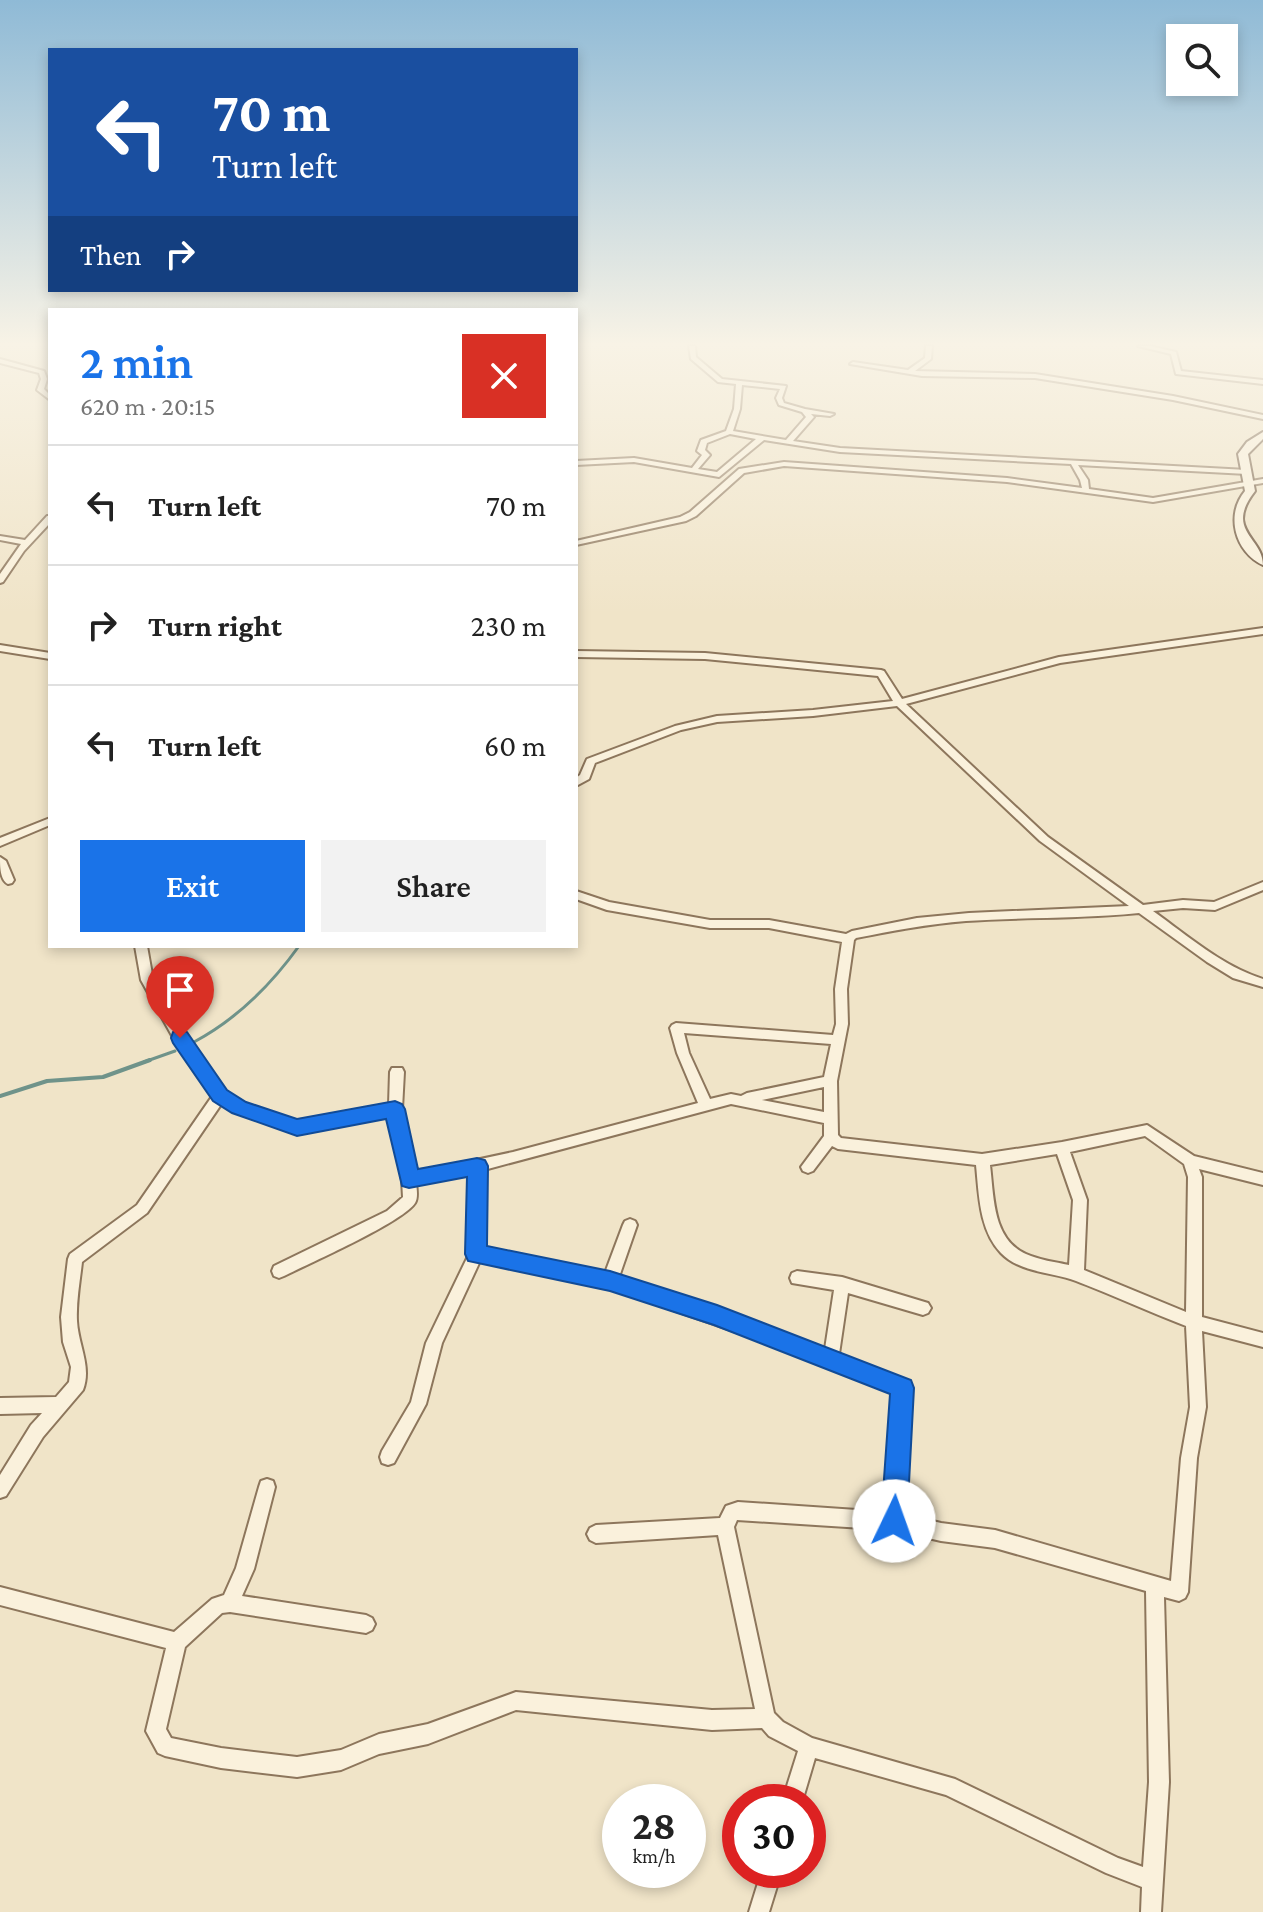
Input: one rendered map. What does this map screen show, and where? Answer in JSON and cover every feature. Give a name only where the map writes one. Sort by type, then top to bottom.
[{"type":"main road","points":[[1263,435],[1250,444],[1243,454],[1247,487],[1238,523],[1250,552],[1263,562]]},
{"type":"street","points":[[693,471],[706,455],[701,451],[704,442],[721,435]]},
{"type":"street","points":[[747,435],[840,450],[1247,472]]},
{"type":"street","points":[[789,441],[794,435]]},
{"type":"street","points":[[719,475],[762,438]]},
{"type":"street","points":[[578,463],[634,460],[733,478]]},
{"type":"street","points":[[1073,462],[1084,480],[1086,491]]},
{"type":"street","points":[[578,543],[683,519],[693,514],[742,471],[784,464],[1007,480],[1162,500],[1247,487]]},
{"type":"street","points":[[1007,480],[1006,484],[1089,501],[1163,507],[1262,482]]},
{"type":"street","points":[[0,580],[48,520]]},
{"type":"street","points":[[0,538],[27,543]]},
{"type":"street","points":[[1250,552],[1263,548]]},
{"type":"street","points":[[578,782],[585,777],[591,761],[678,728],[717,719],[813,713],[899,703],[1059,660],[1263,631]]},
{"type":"street","points":[[0,648],[48,656]]},
{"type":"street","points":[[578,654],[705,656],[881,673],[899,703],[1044,839],[1139,909],[1237,975],[1263,983]]},
{"type":"street","points":[[0,842],[48,822]]},
{"type":"street","points":[[0,861],[8,880]]},
{"type":"street","points":[[808,1167],[831,1137],[830,1081],[839,1040],[841,989],[848,939],[852,935],[930,921],[1183,904],[1215,906],[1263,886]]},
{"type":"street","points":[[578,896],[607,906],[710,924],[769,924],[848,939]]},
{"type":"street","points":[[141,948],[147,980],[180,1038],[220,1095],[239,1107],[297,1128],[395,1109]]},
{"type":"street","points":[[706,1106],[683,1053],[676,1028],[839,1040]]},
{"type":"street","points":[[279,1271],[392,1215],[410,1199],[395,1109],[397,1072]]},
{"type":"street","points":[[409,1180],[477,1166],[731,1099],[830,1081]]},
{"type":"street","points":[[0,1490],[37,1431],[77,1385],[79,1367],[71,1342],[69,1317],[75,1259],[142,1209],[220,1095]]},
{"type":"street","points":[[742,1099],[831,1119]]},
{"type":"street","points":[[831,1137],[838,1143],[982,1160],[1062,1148],[1147,1130],[1190,1161],[1263,1179]]},
{"type":"street","points":[[1062,1148],[1080,1200],[1076,1274]]},
{"type":"street","points":[[982,1160],[990,1215],[1002,1245],[1011,1254],[1076,1274],[1194,1322],[1263,1340]]},
{"type":"street","points":[[1152,1881],[1113,1866],[948,1786],[809,1747],[776,1729],[766,1718],[725,1526],[732,1512],[738,1511],[894,1521],[941,1532],[995,1539],[1179,1592],[1189,1458],[1198,1407],[1194,1322],[1195,1177],[1190,1161]]},
{"type":"street","points":[[388,1457],[418,1404],[434,1343],[476,1254],[477,1166]]},
{"type":"street","points":[[610,1281],[630,1225]]},
{"type":"street","points":[[476,1254],[610,1281],[831,1358],[902,1388],[894,1521]]},
{"type":"street","points":[[797,1278],[842,1284],[923,1308]]},
{"type":"street","points":[[831,1358],[842,1284]]},
{"type":"street","points":[[0,1406],[60,1405]]},
{"type":"street","points":[[230,1603],[245,1569],[267,1487]]},
{"type":"street","points":[[596,1534],[725,1526]]},
{"type":"street","points":[[1151,1912],[1159,1782],[1155,1585]]},
{"type":"street","points":[[0,1596],[177,1642]]},
{"type":"street","points":[[366,1624],[230,1603],[218,1605],[177,1642],[156,1731],[165,1746],[236,1760],[297,1767],[341,1760],[379,1744],[428,1734],[516,1701],[712,1720],[766,1718]]},
{"type":"street","points":[[798,1784],[809,1747]]},
{"type":"street","points":[[759,1912],[766,1888]]},
{"type":"waterway","points":[[194,1042],[225,1023],[252,1000],[297,948]]},
{"type":"waterway","points":[[144,1062],[175,1051]]},
{"type":"waterway","points":[[0,1096],[47,1081],[103,1077],[150,1060]]},
{"type":"route","points":[[180,1038],[220,1095],[239,1107],[297,1128],[395,1109],[409,1180],[477,1166],[476,1254],[610,1281],[717,1315],[902,1388],[894,1521]]}]
